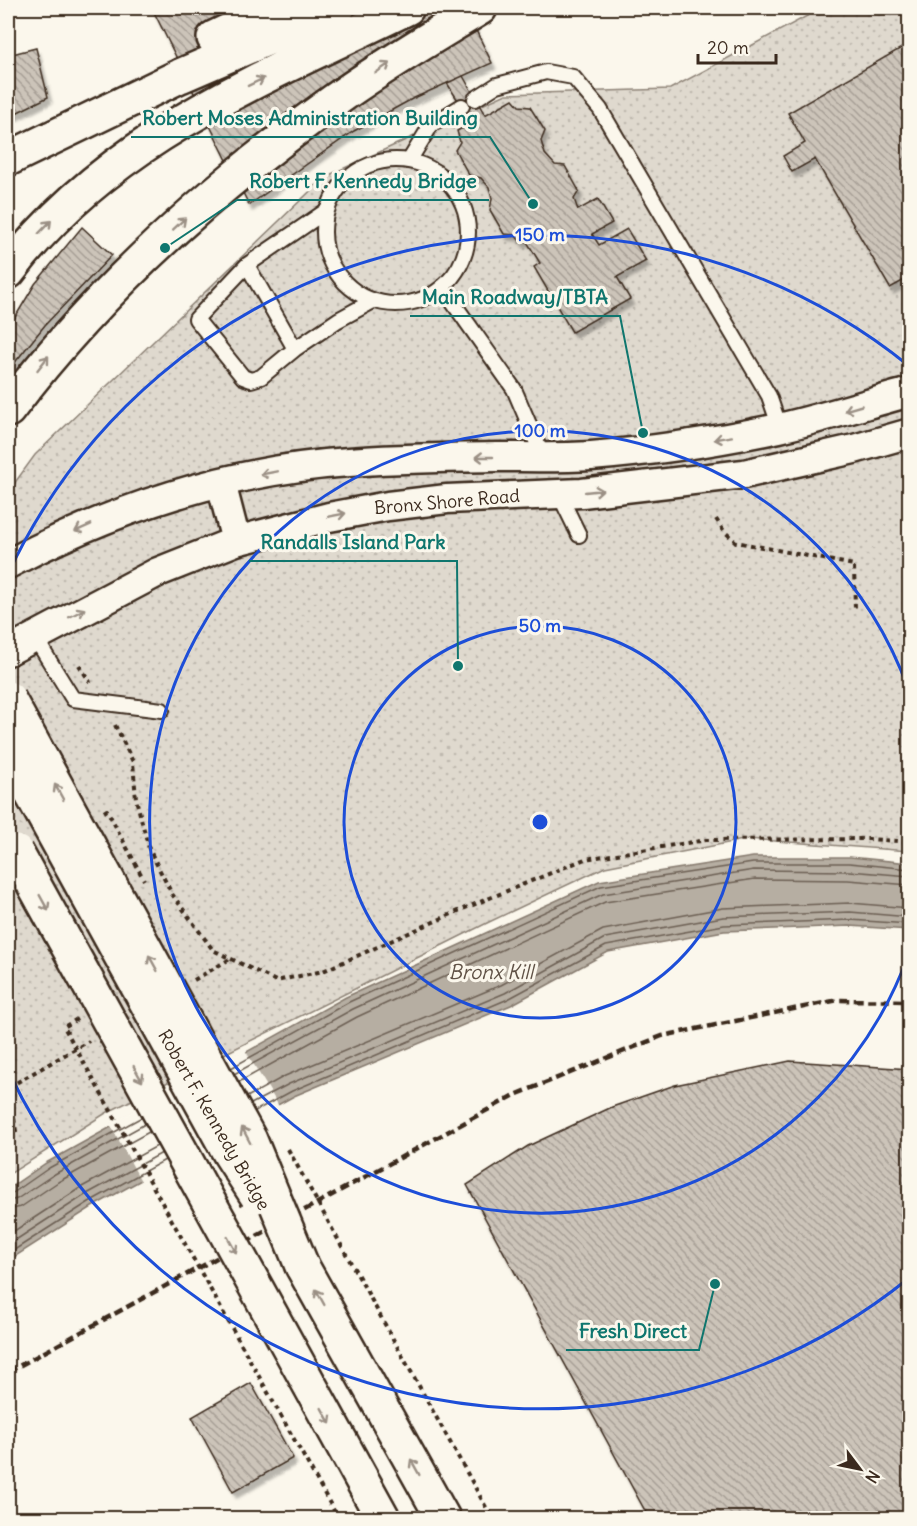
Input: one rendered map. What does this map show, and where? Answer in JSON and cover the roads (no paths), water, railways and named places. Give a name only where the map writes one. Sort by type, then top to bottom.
[{"type":"highway","points":[[8,159],[84,112],[278,8]]},
{"type":"highway","points":[[8,140],[180,76],[338,8]]},
{"type":"highway","points":[[8,272],[34,239],[81,192],[123,158],[158,135],[229,95],[407,8]]},
{"type":"highway","points":[[8,410],[55,348],[89,311],[119,279],[189,215],[334,101],[480,8]]},
{"type":"highway","points":[[8,698],[250,1140],[302,1266]]},
{"type":"highway","name":"Robert F. Kennedy Bridge","points":[[8,751],[230,1154],[302,1266],[443,1518]]},
{"type":"highway","points":[[10,842],[383,1518]]},
{"type":"street","points":[[8,564],[144,503],[221,483],[284,470],[346,462],[422,458],[589,456],[648,450],[780,428],[909,392]]},
{"type":"street","points":[[780,428],[790,464]]},
{"type":"street","name":"Bronx Shore Road","points":[[8,651],[158,572],[236,541],[329,517],[387,506],[447,499],[559,494],[654,486],[744,474],[855,449],[909,433]]},
{"type":"street","points":[[543,457],[559,494]]},
{"type":"street","points":[[221,483],[236,541]]},
{"type":"lane","points":[[475,99],[497,86],[546,72],[573,77],[607,120],[769,396],[780,428]]},
{"type":"lane","points":[[409,161],[431,125],[462,106]]},
{"type":"lane","points":[[396,159],[409,161],[419,162],[440,173],[456,190],[466,211],[469,234],[465,257],[453,277],[437,292],[417,302],[395,305],[373,301],[353,291],[338,275],[327,256],[323,233],[326,211],[336,190],[352,173],[373,162],[396,159]]},
{"type":"lane","points":[[326,211],[247,265],[196,319],[243,377],[251,381],[261,377],[338,320],[373,301]]},
{"type":"lane","points":[[247,265],[296,349]]},
{"type":"lane","points":[[442,287],[514,389],[543,457]]},
{"type":"lane","points":[[559,494],[579,535]]},
{"type":"lane","points":[[34,636],[73,699],[162,710]]},
{"type":"water","name":"Bronx Kill","points":[[753,857],[850,857],[909,863],[909,930],[850,926],[724,931],[608,952],[511,1005],[294,1096],[92,1207],[8,1261],[8,1189],[46,1163],[346,997],[599,881]]},
{"type":"railway","points":[[8,1372],[515,1095],[662,1036],[838,1000],[910,1001]]},
{"type":"place","name":"Robert Moses Administration Building","points":[[533,204]]},
{"type":"place","name":"Robert F. Kennedy Bridge","points":[[165,248]]},
{"type":"place","name":"Main Roadway/TBTA","points":[[643,433]]},
{"type":"place","name":"Randalls Island Park","points":[[458,666]]},
{"type":"place","name":"Fresh Direct","points":[[715,1284]]}]
